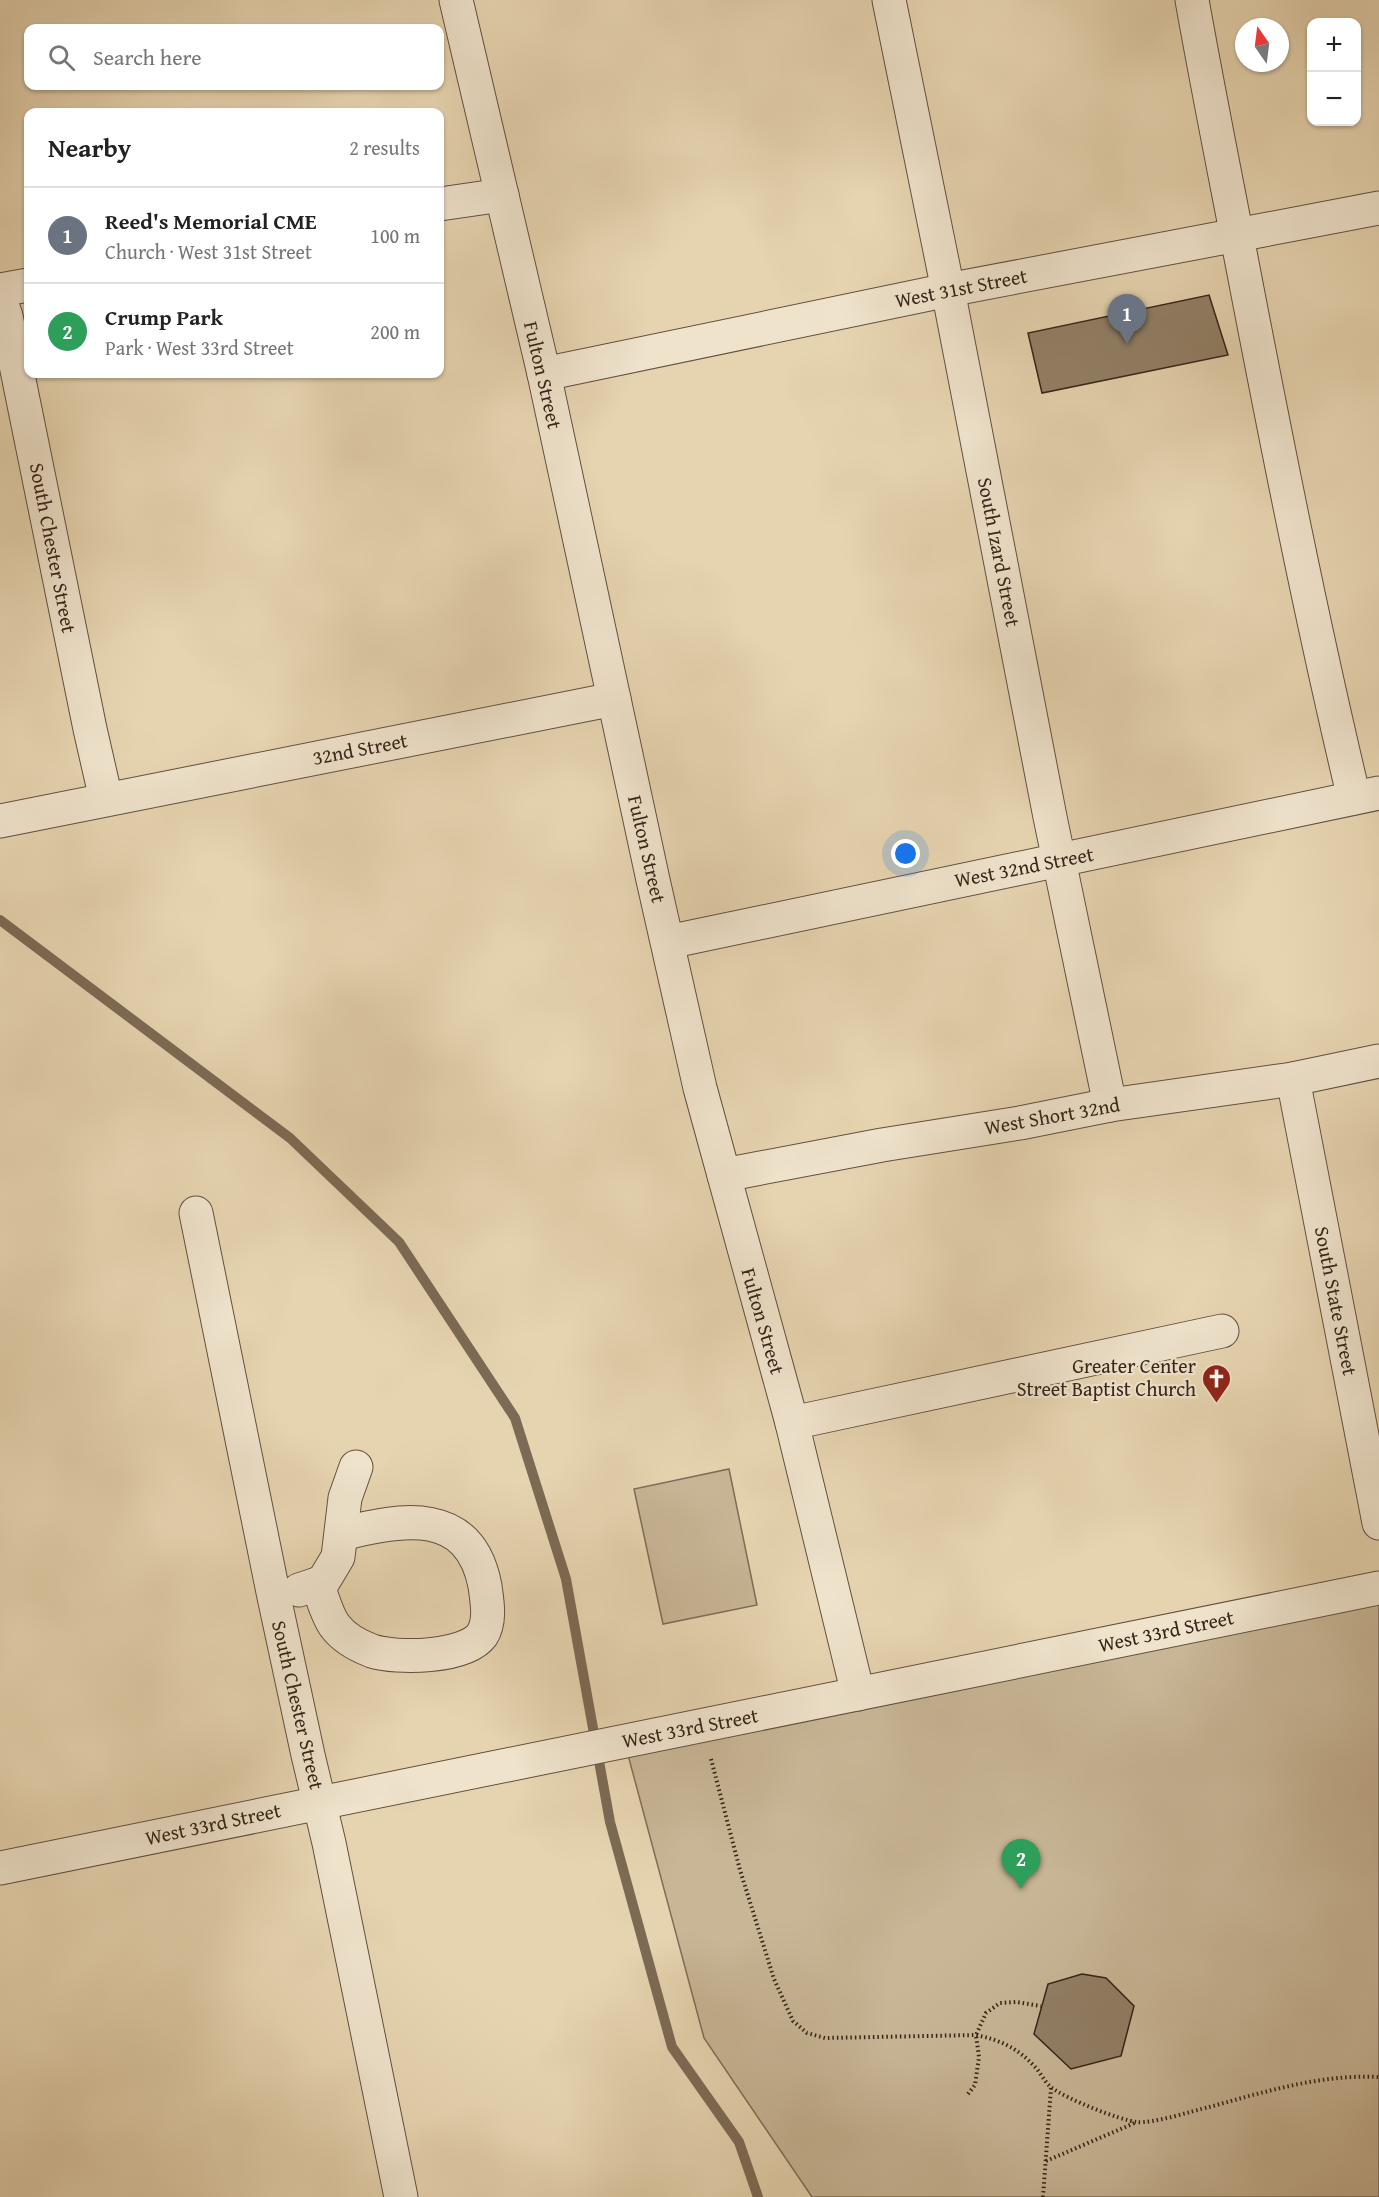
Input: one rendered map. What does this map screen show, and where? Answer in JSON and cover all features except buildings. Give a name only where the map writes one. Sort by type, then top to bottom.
[{"type":"street","name":"Fulton Street","points":[[456,0],[544,374],[700,1088],[792,1424],[858,1694]]},
{"type":"street","name":"South Izard Street","points":[[889,0],[1110,1105]]},
{"type":"street","points":[[1192,0],[1211,111],[1331,703],[1366,795]]},
{"type":"street","points":[[444,203],[502,195]]},
{"type":"street","name":"West 31st Street","points":[[544,374],[948,290],[1379,208]]},
{"type":"street","points":[[0,290],[24,286]]},
{"type":"street","name":"South Chester Street","points":[[0,298],[6,316],[106,798]]},
{"type":"street","name":"32nd Street","points":[[106,798],[614,699]]},
{"type":"street","name":"West 32nd Street","points":[[668,942],[1366,795]]},
{"type":"street","points":[[0,820],[106,798]]},
{"type":"street","name":"West Short 32nd","points":[[724,1175],[1110,1105],[1293,1080],[1379,1060]]},
{"type":"street","name":"South State Street","points":[[1293,1080],[1379,1523]]},
{"type":"street","name":"South Chester Street","points":[[196,1213],[274,1597],[320,1802],[401,2197]]},
{"type":"street","points":[[792,1424],[1222,1331]]},
{"type":"street","points":[[274,1597],[323,1582],[338,1557],[345,1498],[356,1467]]},
{"type":"street","points":[[317,1584],[334,1625],[351,1640],[374,1651],[408,1657],[438,1654],[463,1648],[482,1635],[489,1610],[483,1577],[476,1558],[461,1538],[441,1527],[401,1523],[380,1524],[342,1534]]},
{"type":"street","name":"West 33rd Street","points":[[0,1868],[1379,1588]]},
{"type":"path","points":[[711,1758],[750,1903],[774,1979],[793,2021],[807,2033],[825,2037],[976,2036],[1000,2040],[1020,2052],[1036,2068],[1050,2088],[1097,2109],[1138,2122]]},
{"type":"path","points":[[968,2094],[975,2085],[979,2056],[976,2036],[986,2013],[1000,2003],[1016,2002],[1041,2007]]},
{"type":"path","points":[[1046,2162],[1138,2122],[1175,2116],[1304,2081],[1348,2076],[1379,2077]]},
{"type":"path","points":[[1043,2197],[1050,2088]]},
{"type":"shaded area","points":[[729,1469],[757,1605],[663,1624],[634,1489]]},
{"type":"shaded area","points":[[1379,1591],[1379,2197],[812,2197],[704,2038],[624,1740]]},
{"type":"waterway","points":[[0,920],[290,1138],[399,1242],[515,1418],[566,1579],[610,1822],[672,2047],[739,2142],[758,2197]]},
{"type":"place","name":"Reed's Memorial CME","points":[[1127,344]]},
{"type":"place","name":"Greater Center Street Baptist Church","points":[[1217,1404]]},
{"type":"place","name":"Crump Park","points":[[1021,1889]]}]
